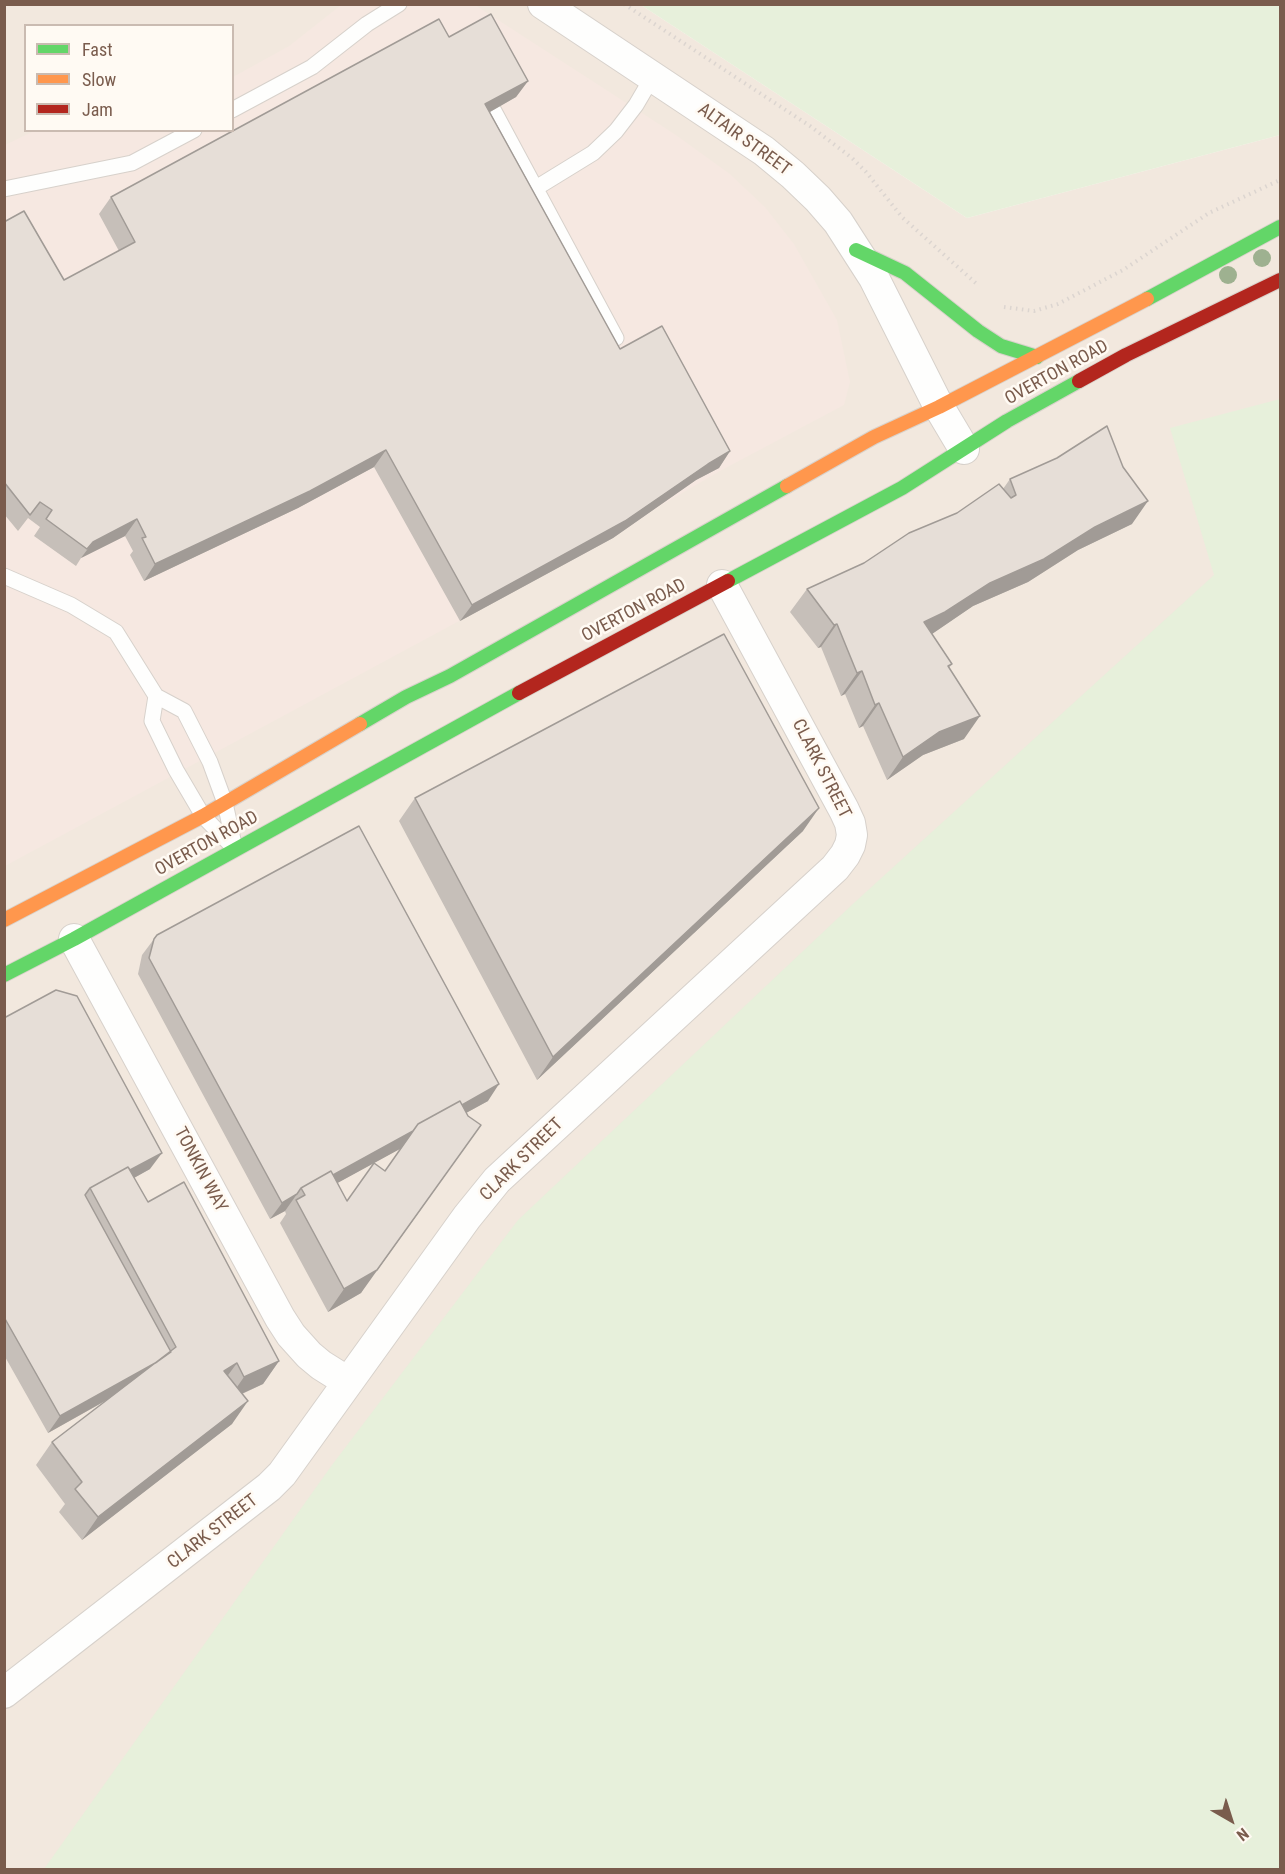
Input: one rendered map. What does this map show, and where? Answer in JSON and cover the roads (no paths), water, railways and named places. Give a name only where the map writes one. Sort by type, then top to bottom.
[{"type":"street","name":"ALTAIR STREET","points":[[543,4],[764,151],[794,175],[838,222],[874,278],[939,407],[964,449]]},
{"type":"street","name":"OVERTON ROAD","points":[[4,920],[203,816],[406,697],[450,676],[874,437],[1037,357],[1281,227]]},
{"type":"street","points":[[856,250],[905,273],[978,331],[1001,346],[1037,357]]},
{"type":"street","name":"OVERTON ROAD","points":[[4,975],[74,939],[460,725],[902,488],[1014,418],[1126,355],[1281,280]]},
{"type":"street","name":"CLARK STREET","points":[[4,1693],[269,1487],[282,1474],[467,1217],[498,1180],[835,868],[845,855],[852,835],[850,823],[722,585]]},
{"type":"street","name":"TONKIN WAY","points":[[74,939],[280,1318],[291,1335],[309,1355],[348,1382]]},
{"type":"lane","points":[[234,109],[312,67],[367,24],[399,4]]},
{"type":"lane","points":[[536,188],[569,169],[601,146],[636,105],[652,76]]},
{"type":"lane","points":[[494,111],[616,338]]},
{"type":"lane","points":[[4,189],[132,163],[190,132]]},
{"type":"lane","points":[[4,576],[72,605],[116,632],[156,696],[184,711],[210,762],[225,803],[235,849]]},
{"type":"lane","points":[[156,696],[152,721],[176,770],[203,816],[235,849]]}]
